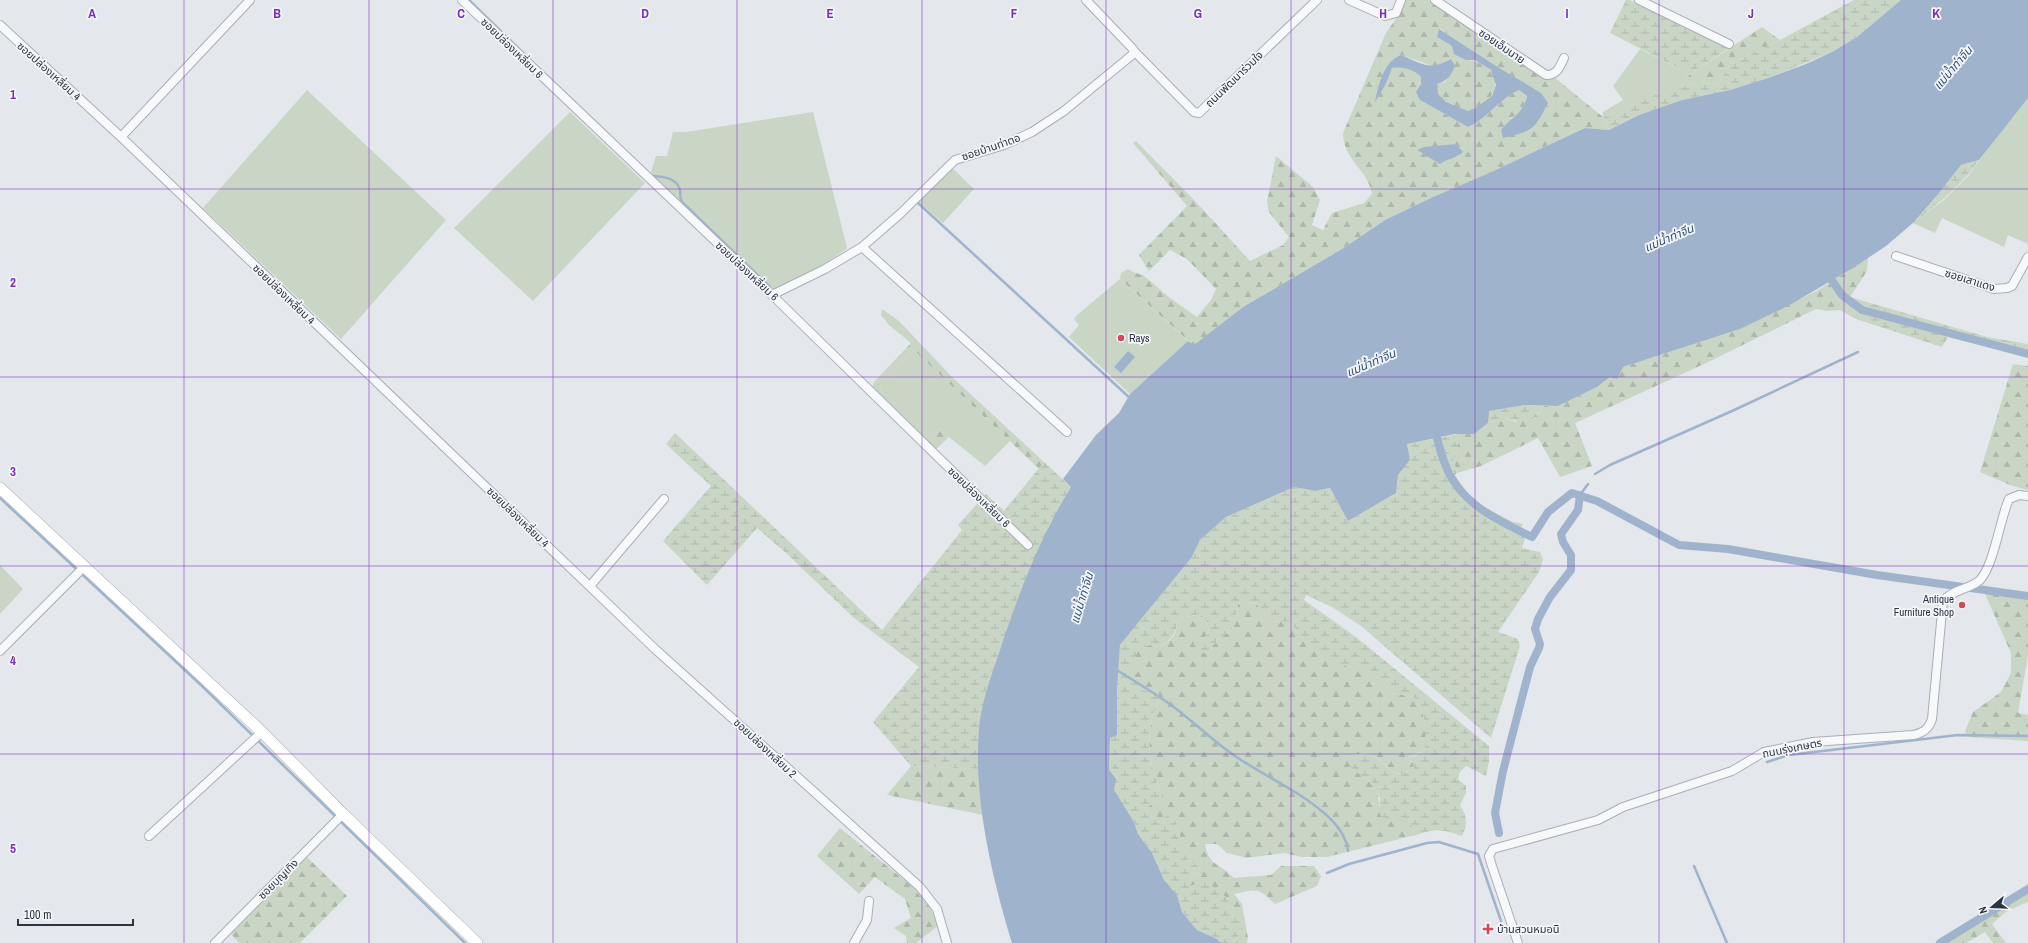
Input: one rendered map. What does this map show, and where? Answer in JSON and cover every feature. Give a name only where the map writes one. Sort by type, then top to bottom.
[{"type":"street","points":[[121,137],[250,0]]},
{"type":"street","name":"ซอยปล่องเหลี่ยม 6","points":[[462,0],[772,295],[1028,545]]},
{"type":"street","points":[[1086,0],[1134,51]]},
{"type":"street","name":"ถนนพัฒนาร่วมใจ","points":[[1134,51],[1194,112],[1199,113],[1318,0]]},
{"type":"street","points":[[1348,0],[1385,16],[1396,13],[1401,0]]},
{"type":"street","name":"ซอยเอ็มนาย","points":[[1435,0],[1546,75],[1552,75],[1557,72],[1564,58]]},
{"type":"street","points":[[1639,0],[1729,44]]},
{"type":"street","name":"ซอยปล่องเหลี่ยม 4","points":[[0,25],[121,137],[566,563]]},
{"type":"street","name":"ซอยบ้านท่าตอ","points":[[772,295],[825,269],[862,247],[900,214],[955,160],[1004,145],[1032,132],[1064,111],[1132,55],[1134,51]]},
{"type":"street","points":[[862,247],[1067,432]]},
{"type":"street","name":"ซอยเสาแดง","points":[[1896,256],[1994,289],[2012,286],[2028,257]]},
{"type":"street","points":[[0,488],[81,570],[262,732],[343,814],[477,943]]},
{"type":"street","name":"ถนนรุ่งเกษตร","points":[[1518,943],[1489,856],[1493,849],[1598,820],[1623,807],[1732,771],[1764,752],[1813,742],[1913,735],[1927,730],[1932,719],[1943,601],[1953,592],[1965,588],[1980,579],[1989,562],[2009,499],[2019,495],[2028,496]]},
{"type":"street","points":[[590,586],[664,499]]},
{"type":"street","name":"ซอยปล่องเหลี่ยม 2","points":[[566,563],[655,649],[920,887],[937,910],[947,943]]},
{"type":"street","points":[[0,651],[81,570]]},
{"type":"street","points":[[149,836],[262,732]]},
{"type":"street","name":"ซอยบุญเทิง","points":[[215,943],[343,814]]},
{"type":"street","points":[[854,943],[867,920],[869,901]]},
{"type":"green space","points":[[1403,0],[1436,0],[1456,8],[1502,43],[1543,68],[1603,117],[1609,130],[1585,128],[1385,220],[1342,249],[1243,307],[1194,346],[1120,279],[1121,273],[1128,269],[1143,275],[1170,298],[1197,317],[1211,300],[1216,289],[1187,259],[1170,250],[1149,271],[1139,255],[1187,206],[1133,143],[1136,141],[1196,202],[1250,261],[1283,245],[1289,237],[1269,212],[1267,202],[1276,156],[1313,187],[1320,200],[1312,225],[1323,230],[1332,213],[1364,203],[1372,194],[1366,179],[1347,151],[1343,133],[1386,33],[1401,11]],"holes":[[[1440,29],[1548,103],[1508,120],[1518,113],[1525,104],[1527,96],[1519,90],[1505,98],[1481,119],[1468,127],[1420,100],[1421,77],[1411,70],[1400,68],[1392,68],[1386,84],[1375,100],[1396,57],[1401,55],[1435,67],[1451,60],[1446,81],[1437,84],[1438,94],[1448,104],[1469,111],[1477,109],[1489,99],[1495,85],[1495,78],[1491,72],[1478,62],[1466,60],[1452,46],[1437,37]],[[1456,144],[1459,156],[1443,158],[1433,157],[1418,151]]]},
{"type":"green space","points":[[1626,0],[1630,0],[1729,48],[1690,74],[1610,33]]},
{"type":"green space","points":[[1854,0],[1901,0],[1857,37],[1832,52],[1768,78],[1730,90],[1682,100],[1639,115],[1609,130],[1603,117],[1668,90],[1700,82],[1718,85],[1730,64],[1780,40]]},
{"type":"green space","points":[[1762,27],[1780,40],[1730,64],[1718,85],[1700,82],[1680,87],[1690,74]]},
{"type":"green space","points":[[1640,49],[1690,74],[1680,87],[1603,117],[1603,112],[1623,100],[1613,86]]},
{"type":"green space","points":[[307,90],[446,220],[341,339],[203,208]]},
{"type":"green space","points":[[2028,98],[2028,244],[2008,235],[2004,247],[1942,218],[1935,233],[1913,223],[1944,200],[1968,176],[1999,133]]},
{"type":"green space","points":[[570,112],[645,183],[533,301],[454,228]]},
{"type":"green space","points":[[813,112],[847,248],[826,263],[772,290],[658,184],[651,172],[656,156],[667,156],[673,132],[686,132]]},
{"type":"green space","points":[[1979,160],[1957,186],[1940,202],[1913,223],[1961,165]]},
{"type":"green space","points":[[951,167],[974,189],[943,223],[917,200]]},
{"type":"green space","points":[[1868,258],[1867,271],[1850,297],[1856,319],[1840,310],[1827,311],[1816,309],[1702,365],[1575,423],[1592,466],[1560,477],[1538,438],[1481,466],[1457,473],[1453,460],[1457,455],[1458,434],[1474,434],[1488,423],[1503,417],[1515,422],[1538,414],[1544,406],[1558,406],[1597,387],[1623,367],[1740,329],[1818,290]]},
{"type":"green space","points":[[1120,279],[1188,341],[1130,394],[1069,337],[1079,325],[1074,319],[1077,315]]},
{"type":"green space","points":[[1850,297],[1987,337],[2028,344],[2028,357],[1948,337],[1942,347],[1856,319]]},
{"type":"green space","points":[[882,309],[899,321],[952,377],[1044,462],[1039,469],[914,350],[880,387],[882,392],[932,437],[940,429],[948,433],[949,437],[935,450],[872,389],[874,382],[911,343],[889,325],[881,315]]},
{"type":"green space","points":[[914,350],[1010,441],[985,466],[949,437],[948,433],[940,429],[932,437],[882,392],[880,387]]},
{"type":"green space","points":[[2013,364],[2028,366],[2028,490],[2010,485],[1980,472]]},
{"type":"green space","points":[[1525,405],[1544,406],[1531,419],[1515,421],[1503,417],[1488,423],[1488,411]]},
{"type":"green space","points":[[675,433],[882,630],[962,530],[958,525],[986,494],[1004,511],[1044,462],[1071,487],[1043,540],[1020,596],[995,667],[981,717],[978,751],[979,769],[911,766],[873,722],[919,667],[854,618],[786,553],[757,528],[707,585],[663,541],[711,486],[666,444]]},
{"type":"green space","points":[[1458,434],[1457,455],[1453,460],[1457,473],[1455,475],[1469,495],[1480,505],[1511,521],[1523,524],[1521,527],[1527,532],[1522,548],[1540,552],[1543,559],[1539,572],[1498,632],[1518,639],[1520,646],[1491,738],[1361,626],[1332,607],[1306,595],[1304,600],[1356,637],[1489,746],[1489,761],[1486,776],[1466,766],[1460,772],[1458,779],[1466,786],[1466,793],[1460,805],[1466,820],[1462,836],[1439,830],[1416,835],[1410,823],[1403,816],[1388,821],[1381,817],[1379,810],[1380,798],[1371,782],[1351,768],[1347,756],[1370,754],[1395,773],[1406,772],[1414,768],[1413,763],[1407,758],[1417,755],[1425,749],[1425,722],[1421,709],[1414,697],[1391,693],[1382,681],[1359,665],[1350,668],[1324,657],[1307,643],[1290,622],[1268,621],[1257,605],[1244,602],[1238,604],[1232,630],[1220,637],[1206,654],[1193,644],[1204,640],[1209,629],[1205,618],[1199,614],[1177,620],[1175,632],[1168,641],[1160,647],[1150,645],[1138,649],[1130,675],[1145,691],[1157,690],[1160,697],[1151,723],[1149,747],[1153,771],[1162,796],[1149,806],[1149,816],[1158,822],[1171,813],[1176,824],[1186,858],[1198,866],[1203,876],[1197,873],[1186,878],[1186,883],[1190,886],[1205,880],[1227,898],[1233,917],[1241,920],[1242,930],[1234,943],[1221,943],[1217,939],[1197,930],[1182,912],[1177,895],[1164,880],[1152,853],[1138,834],[1134,822],[1113,790],[1109,770],[1110,738],[1120,645],[1192,557],[1200,540],[1226,517],[1294,487],[1315,491],[1330,488],[1348,521],[1396,493],[1398,475],[1410,460],[1407,444]]},
{"type":"green space","points":[[0,565],[23,589],[0,614]]},
{"type":"green space","points":[[1982,587],[2028,595],[2028,655],[2018,713],[2028,715],[2028,741],[1968,737],[1965,731],[1973,712],[2001,692],[2011,673],[2011,653]]},
{"type":"green space","points":[[1244,601],[1254,603],[1260,607],[1268,621],[1290,622],[1307,643],[1350,668],[1359,664],[1382,681],[1391,693],[1414,697],[1424,716],[1426,728],[1426,749],[1408,758],[1413,763],[1414,768],[1406,772],[1400,773],[1390,770],[1377,758],[1367,754],[1353,754],[1351,768],[1368,780],[1376,790],[1379,810],[1388,821],[1403,815],[1410,823],[1416,835],[1327,857],[1302,857],[1284,853],[1247,858],[1227,853],[1217,844],[1205,844],[1209,857],[1212,861],[1234,878],[1271,875],[1281,866],[1314,866],[1321,876],[1317,886],[1275,904],[1261,892],[1253,890],[1234,894],[1242,904],[1248,938],[1247,943],[1234,943],[1240,935],[1242,927],[1240,920],[1233,917],[1227,898],[1190,886],[1186,883],[1185,878],[1197,873],[1202,876],[1198,866],[1186,859],[1176,824],[1171,814],[1158,822],[1149,816],[1149,806],[1162,796],[1153,771],[1149,747],[1151,723],[1160,697],[1145,691],[1129,676],[1138,649],[1150,645],[1160,647],[1175,633],[1177,620],[1199,614],[1205,618],[1209,629],[1204,640],[1194,644],[1206,654],[1220,637],[1232,630],[1238,604]]},
{"type":"green space","points":[[911,766],[979,769],[983,815],[887,795]]},
{"type":"green space","points":[[840,828],[913,887],[930,908],[939,925],[916,943],[907,943],[906,936],[894,928],[911,918],[905,899],[875,877],[859,894],[817,856]]},
{"type":"green space","points":[[307,857],[347,896],[300,943],[239,943],[231,934]]},
{"type":"green space","points":[[2028,884],[2028,902],[2007,911],[1992,924],[2006,943],[1993,943],[1985,932],[1966,943],[1946,943],[2017,894]]},
{"type":"water","name":"แม่น้ำท่าจีน","points":[[1901,0],[2028,0],[2028,98],[1979,160],[1961,165],[1913,223],[1886,246],[1853,268],[1788,306],[1740,329],[1623,367],[1617,379],[1610,377],[1597,387],[1558,406],[1525,405],[1489,411],[1488,423],[1474,434],[1455,434],[1407,444],[1410,460],[1398,475],[1396,493],[1348,521],[1330,488],[1315,491],[1294,487],[1226,517],[1200,540],[1192,557],[1120,645],[1117,687],[1117,735],[1110,738],[1109,770],[1116,779],[1114,790],[1134,822],[1138,834],[1152,853],[1164,880],[1177,895],[1182,912],[1197,930],[1217,939],[1221,943],[1012,943],[991,864],[982,810],[978,755],[980,719],[987,690],[1006,631],[1030,568],[1059,507],[1071,487],[1063,479],[1096,435],[1119,413],[1130,394],[1188,341],[1194,345],[1243,307],[1342,249],[1385,220],[1585,128],[1609,130],[1639,115],[1682,100],[1730,90],[1806,64],[1832,52],[1857,37]]},
{"type":"water","points":[[1439,29],[1541,93],[1548,103],[1536,124],[1532,128],[1527,131],[1503,138],[1501,130],[1520,111],[1527,96],[1519,90],[1505,98],[1481,119],[1468,127],[1420,100],[1416,92],[1421,84],[1421,77],[1411,70],[1404,68],[1392,68],[1386,84],[1375,102],[1380,82],[1386,68],[1395,58],[1401,55],[1426,65],[1437,65],[1451,59],[1455,66],[1452,73],[1446,80],[1437,84],[1438,94],[1446,102],[1468,111],[1476,108],[1492,96],[1496,85],[1491,70],[1475,60],[1466,60],[1454,54],[1452,46],[1437,37]]},
{"type":"water","points":[[1456,144],[1463,152],[1458,156],[1440,164],[1417,150],[1424,147]]},
{"type":"water","points":[[1128,351],[1135,357],[1121,373],[1114,367]]},
{"type":"waterway","points":[[469,0],[520,50]]},
{"type":"waterway","points":[[650,176],[668,178],[675,182],[680,190],[682,202],[770,287]]},
{"type":"waterway","points":[[918,203],[1131,399]]},
{"type":"waterway","points":[[1827,273],[1842,295],[1862,310],[2028,354]]},
{"type":"waterway","points":[[1595,474],[1610,465],[1732,411],[1858,352]]},
{"type":"waterway","points":[[1434,428],[1451,478],[1469,500],[1493,517],[1532,537],[1548,512],[1572,493],[1597,501],[1679,545],[1728,549],[1877,575],[2028,596]]},
{"type":"waterway","points":[[1580,495],[1588,484]]},
{"type":"waterway","points":[[1499,833],[1495,813],[1503,771],[1530,667],[1540,644],[1535,629],[1538,619],[1550,597],[1571,570],[1571,555],[1563,542],[1561,534],[1578,510],[1580,495]]},
{"type":"waterway","points":[[0,498],[202,686],[465,943]]},
{"type":"waterway","points":[[1115,669],[1171,705],[1235,756],[1314,805],[1340,830],[1347,845],[1348,851]]},
{"type":"waterway","points":[[1767,762],[1789,755],[1958,735],[2028,736]]},
{"type":"waterway","points":[[1327,873],[1349,864],[1427,843],[1439,842],[1478,854],[1501,921]]},
{"type":"waterway","points":[[1694,866],[1727,943]]},
{"type":"waterway","points":[[1940,943],[2028,889]]},
{"type":"place","name":"Rays","points":[[1121,338]]},
{"type":"place","name":"Antique Furniture Shop","points":[[1962,605]]},
{"type":"place","name":"บ้านสวนหมอนิ","points":[[1488,929]]}]
